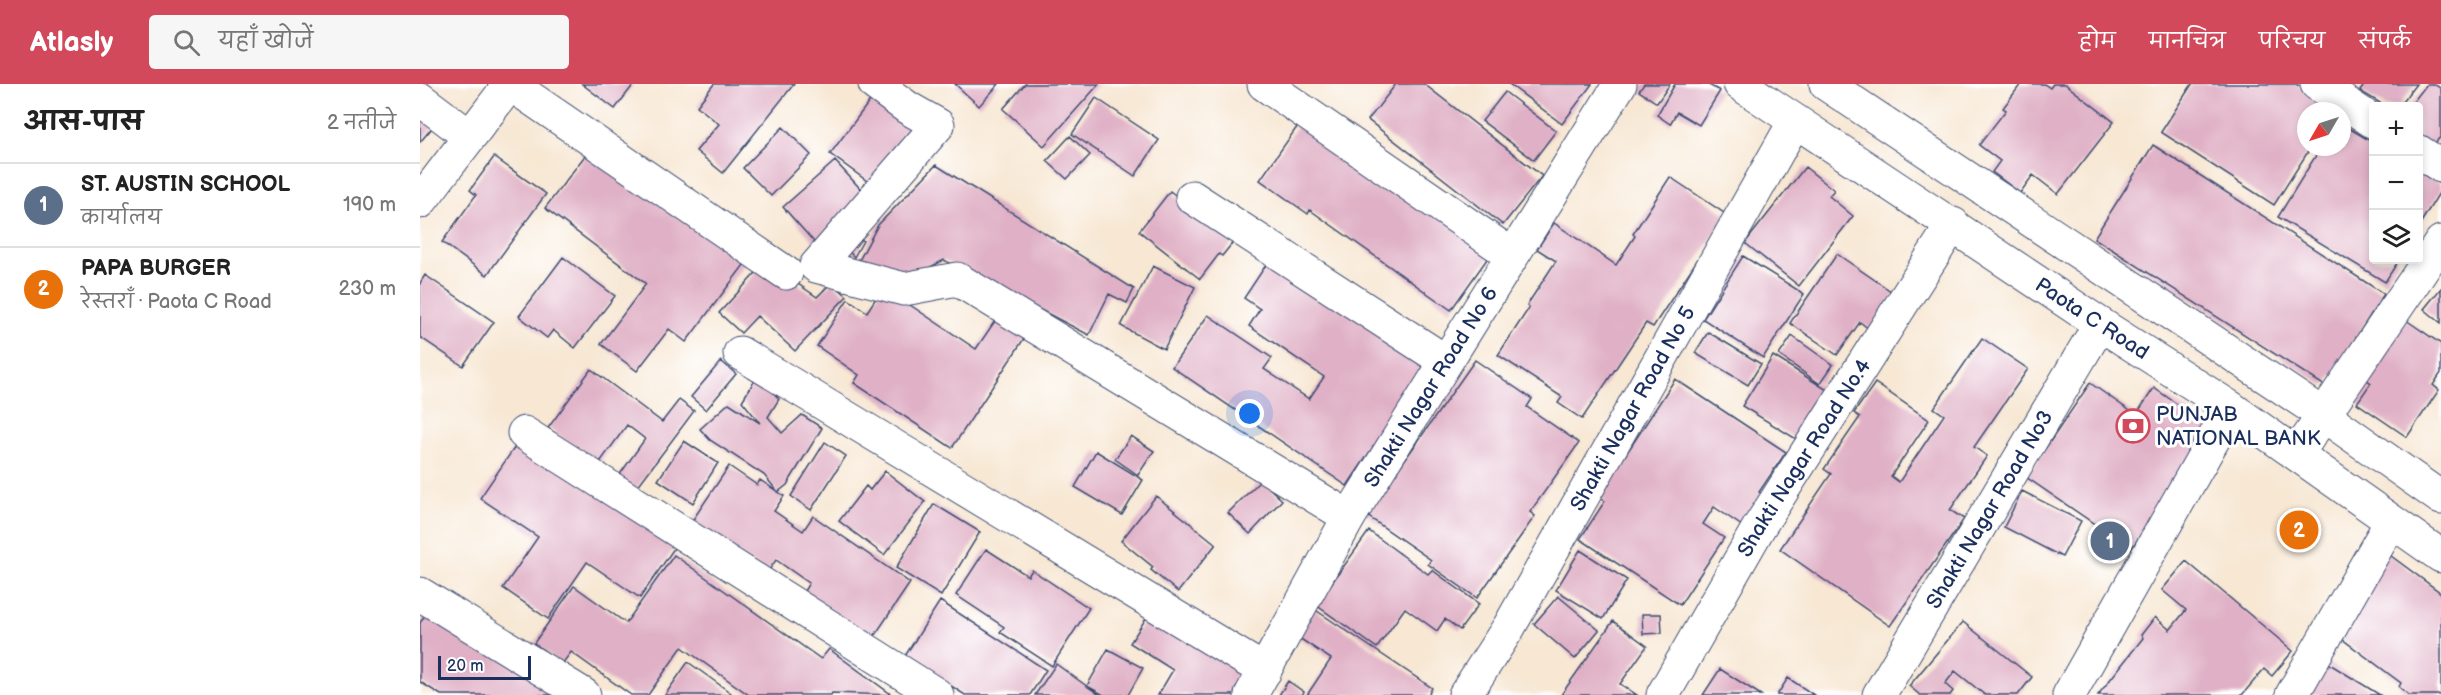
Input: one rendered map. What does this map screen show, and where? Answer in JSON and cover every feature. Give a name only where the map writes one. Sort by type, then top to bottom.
[{"type":"street","points":[[420,202],[510,84],[786,273]]},
{"type":"street","points":[[875,84],[908,108],[938,125],[816,266],[904,289],[957,279],[1349,517]]},
{"type":"street","points":[[1264,84],[1512,255]]},
{"type":"street","name":"Shakti Nagar Road No 6","points":[[1258,683],[1349,517],[1620,84]]},
{"type":"street","name":"Paota C Road","points":[[1740,84],[2100,324],[2231,408],[2441,556]]},
{"type":"street","points":[[1826,84],[2322,414],[2441,498]]},
{"type":"street","points":[[2317,84],[2369,119]]},
{"type":"street","points":[[420,99],[469,136]]},
{"type":"street","name":"Shakti Nagar Road No 5","points":[[1465,695],[1509,627],[1795,121]]},
{"type":"street","points":[[2423,154],[2441,166]]},
{"type":"street","points":[[1192,197],[1445,361]]},
{"type":"street","name":"Shakti Nagar Road No.4","points":[[1663,695],[1760,527],[1953,224]]},
{"type":"street","points":[[2297,454],[2441,242]]},
{"type":"street","name":"Shakti Nagar Road No3","points":[[1879,695],[2100,324]]},
{"type":"street","points":[[740,353],[1258,683]]},
{"type":"street","points":[[2069,695],[2231,408]]},
{"type":"street","points":[[524,433],[937,695]]},
{"type":"street","points":[[2292,695],[2391,522]]},
{"type":"street","points":[[420,594],[584,695]]},
{"type":"building","points":[[582,84],[634,84],[615,109]]},
{"type":"building","points":[[714,84],[794,84],[723,173],[696,151],[719,124],[697,106]]},
{"type":"building","points":[[955,84],[999,84],[979,106]]},
{"type":"building","points":[[1025,84],[1099,84],[1044,146],[1003,109]]},
{"type":"building","points":[[1396,84],[1424,84],[1542,176],[1503,225],[1368,120]]},
{"type":"building","points":[[1509,84],[1592,84],[1562,124]]},
{"type":"building","points":[[1644,84],[1670,84],[1657,103],[1639,91]]},
{"type":"building","points":[[1675,84],[1707,84],[1720,91],[1699,125],[1677,112],[1670,124],[1657,115]]},
{"type":"building","points":[[2021,84],[2044,84],[2050,88],[2053,84],[2065,84],[2114,122],[2058,194],[2033,175],[2020,193],[1992,172],[2000,161],[1979,145],[2006,110],[2003,108]]},
{"type":"building","points":[[2192,84],[2296,84],[2324,102],[2297,102],[2297,156],[2305,156],[2274,205],[2161,132]]},
{"type":"building","points":[[2365,84],[2416,84],[2402,102],[2378,102],[2360,91]]},
{"type":"building","points":[[2427,84],[2434,84],[2441,89],[2441,136],[2432,147],[2423,141],[2423,102],[2413,102]]},
{"type":"building","points":[[1505,92],[1556,131],[1534,160],[1482,121]]},
{"type":"building","points":[[875,94],[918,126],[874,186],[830,154]]},
{"type":"building","points":[[1096,98],[1159,140],[1135,176],[1072,134]]},
{"type":"building","points":[[1304,117],[1492,252],[1451,310],[1310,210],[1308,214],[1260,180]]},
{"type":"building","points":[[420,118],[432,128],[420,142]]},
{"type":"building","points":[[783,127],[811,155],[771,196],[743,168]]},
{"type":"building","points":[[2351,129],[2369,140],[2369,264],[2396,264],[2385,282],[2278,217],[2315,156],[2351,156]]},
{"type":"building","points":[[1070,136],[1090,155],[1067,179],[1047,161]]},
{"type":"building","points":[[593,145],[747,261],[686,342],[669,329],[637,371],[601,344],[646,284],[545,208]]},
{"type":"building","points":[[2153,145],[2384,294],[2325,386],[2094,238]]},
{"type":"building","points":[[494,157],[546,194],[487,275],[442,242],[476,195],[470,190]]},
{"type":"building","points":[[835,161],[867,196],[815,243],[783,207]]},
{"type":"building","points":[[936,165],[1134,289],[1127,303],[1109,294],[1089,335],[944,260],[895,285],[855,268],[878,225]]},
{"type":"building","points":[[1805,167],[1834,190],[1829,196],[1853,216],[1799,286],[1745,243]]},
{"type":"building","points":[[2423,173],[2441,184],[2441,190],[2423,219]]},
{"type":"building","points":[[1670,177],[1727,215],[1653,327],[1646,323],[1582,419],[1558,403],[1562,397],[1498,355],[1556,261],[1537,249],[1554,223],[1616,265]]},
{"type":"building","points":[[1170,191],[1234,241],[1222,256],[1219,254],[1200,279],[1139,231]]},
{"type":"building","points":[[853,231],[863,241],[854,257],[841,243]]},
{"type":"building","points":[[1837,254],[1895,294],[1870,330],[1860,322],[1837,355],[1790,323]]},
{"type":"building","points":[[1743,256],[1804,294],[1763,358],[1703,319]]},
{"type":"building","points":[[563,257],[615,296],[575,348],[553,330],[547,338],[519,316]]},
{"type":"building","points":[[1270,259],[1428,365],[1347,486],[1172,367],[1208,315],[1272,358],[1264,369],[1309,399],[1324,377],[1249,326],[1260,309],[1244,298]]},
{"type":"building","points":[[766,262],[817,297],[832,282],[847,296],[795,351],[757,316],[741,333],[719,313]]},
{"type":"building","points":[[1153,266],[1195,287],[1164,349],[1121,326]]},
{"type":"building","points":[[425,275],[494,322],[463,366],[420,337],[420,283]]},
{"type":"building","points":[[883,287],[976,349],[1003,309],[1031,328],[952,448],[854,383],[859,375],[817,346],[848,299],[867,312]]},
{"type":"building","points":[[2441,288],[2441,323],[2424,309]]},
{"type":"building","points":[[2406,320],[2441,344],[2441,373],[2433,385],[2439,390],[2407,437],[2357,403],[2371,383],[2366,379]]},
{"type":"building","points":[[1708,332],[1761,364],[1748,385],[1695,353]]},
{"type":"building","points":[[1792,336],[1833,365],[1820,384],[1779,355]]},
{"type":"building","points":[[1982,338],[2028,369],[1974,447],[1987,456],[1950,510],[1964,519],[1890,626],[1780,549],[1831,474],[1824,469],[1860,417],[1854,413],[1875,383],[1929,420],[1891,476],[1899,482],[1944,415],[1934,408]]},
{"type":"building","points":[[1773,356],[1832,393],[1801,442],[1742,406]]},
{"type":"building","points":[[1475,360],[1532,399],[1527,407],[1579,443],[1530,512],[1535,516],[1477,598],[1428,564],[1431,560],[1366,515]]},
{"type":"building","points":[[721,361],[736,374],[706,410],[691,397]]},
{"type":"building","points":[[591,369],[662,422],[679,400],[694,411],[635,490],[618,477],[645,439],[627,425],[598,465],[548,428]]},
{"type":"building","points":[[758,375],[779,399],[768,417],[782,433],[802,415],[822,428],[787,485],[778,492],[764,475],[710,440],[700,429],[729,403],[760,423],[742,401]]},
{"type":"building","points":[[1675,379],[1786,452],[1759,492],[1769,498],[1748,530],[1714,507],[1703,524],[1724,538],[1680,605],[1580,539],[1605,501],[1598,497]]},
{"type":"building","points":[[2090,383],[2136,415],[2154,388],[2213,429],[2131,549],[2026,477]]},
{"type":"building","points":[[523,435],[679,541],[640,598],[587,562],[548,619],[503,588],[538,537],[480,498]]},
{"type":"building","points":[[1131,436],[1154,451],[1138,475],[1115,459]]},
{"type":"building","points":[[684,441],[718,463],[693,503],[658,480]]},
{"type":"building","points":[[825,442],[846,456],[811,510],[791,496]]},
{"type":"building","points":[[1096,451],[1143,480],[1122,515],[1075,487]]},
{"type":"building","points":[[729,466],[757,485],[760,480],[784,496],[774,511],[803,531],[813,516],[910,583],[873,638],[804,591],[809,583],[776,560],[767,573],[692,521]]},
{"type":"building","points":[[885,471],[925,502],[884,555],[839,521],[866,486],[870,490]]},
{"type":"building","points":[[1261,480],[1282,500],[1250,534],[1228,513]]},
{"type":"building","points":[[2022,491],[2081,521],[2062,557],[2004,527]]},
{"type":"building","points":[[1156,496],[1216,544],[1178,592],[1151,570],[1153,567],[1121,541]]},
{"type":"building","points":[[934,504],[980,532],[941,596],[896,568]]},
{"type":"building","points":[[1369,531],[1428,574],[1432,570],[1479,604],[1460,630],[1445,619],[1437,631],[1405,608],[1377,648],[1316,605]]},
{"type":"building","points":[[986,549],[1028,576],[1032,570],[1089,608],[1052,666],[1000,632],[1004,627],[956,595]]},
{"type":"building","points":[[1580,550],[1627,580],[1603,619],[1556,590]]},
{"type":"building","points":[[2387,553],[2441,593],[2441,695],[2409,695],[2399,687],[2401,683],[2330,630]]},
{"type":"building","points":[[674,555],[821,659],[829,649],[892,695],[832,693],[831,695],[749,695],[682,647],[648,695],[631,695],[571,652],[562,664],[534,643],[574,586],[626,623]]},
{"type":"building","points":[[2186,561],[2293,651],[2272,676],[2264,669],[2242,695],[2098,695],[2143,638],[2141,635],[2155,617],[2170,630],[2186,610],[2162,590]]},
{"type":"building","points":[[1558,596],[1599,630],[1575,659],[1534,624]]},
{"type":"building","points":[[940,601],[1046,670],[1030,695],[965,695],[905,656]]},
{"type":"building","points":[[431,605],[566,695],[441,695],[420,682],[420,623]]},
{"type":"building","points":[[1152,609],[1250,672],[1236,695],[1158,695],[1173,670],[1130,643]]},
{"type":"building","points":[[1314,609],[1432,688],[1428,695],[1307,695],[1331,659],[1296,636]]},
{"type":"building","points":[[1642,614],[1661,614],[1662,633],[1643,634]]},
{"type":"building","points":[[1613,621],[1647,646],[1620,684],[1637,695],[1561,695]]},
{"type":"building","points":[[1963,622],[2032,677],[2018,695],[1985,695],[1955,671],[1945,684],[1953,691],[1950,695],[1920,695],[1909,686]]},
{"type":"building","points":[[1108,649],[1143,668],[1128,695],[1104,695],[1087,686]]},
{"type":"building","points":[[688,662],[731,693],[729,695],[665,695]]},
{"type":"building","points":[[2328,663],[2380,695],[2308,695]]},
{"type":"building","points":[[1056,664],[1088,687],[1100,695],[1035,695]]},
{"type":"building","points":[[1720,669],[1761,695],[1703,695]]},
{"type":"building","points":[[1788,678],[1814,695],[1777,695]]},
{"type":"building","points":[[1288,681],[1304,692],[1302,695],[1279,695]]},
{"type":"place","name":"PUNJAB NATIONAL BANK","points":[[2133,426]]},
{"type":"place","name":"PAPA BURGER","points":[[2299,530]]},
{"type":"place","name":"ST. AUSTIN SCHOOL","points":[[2110,541]]}]
